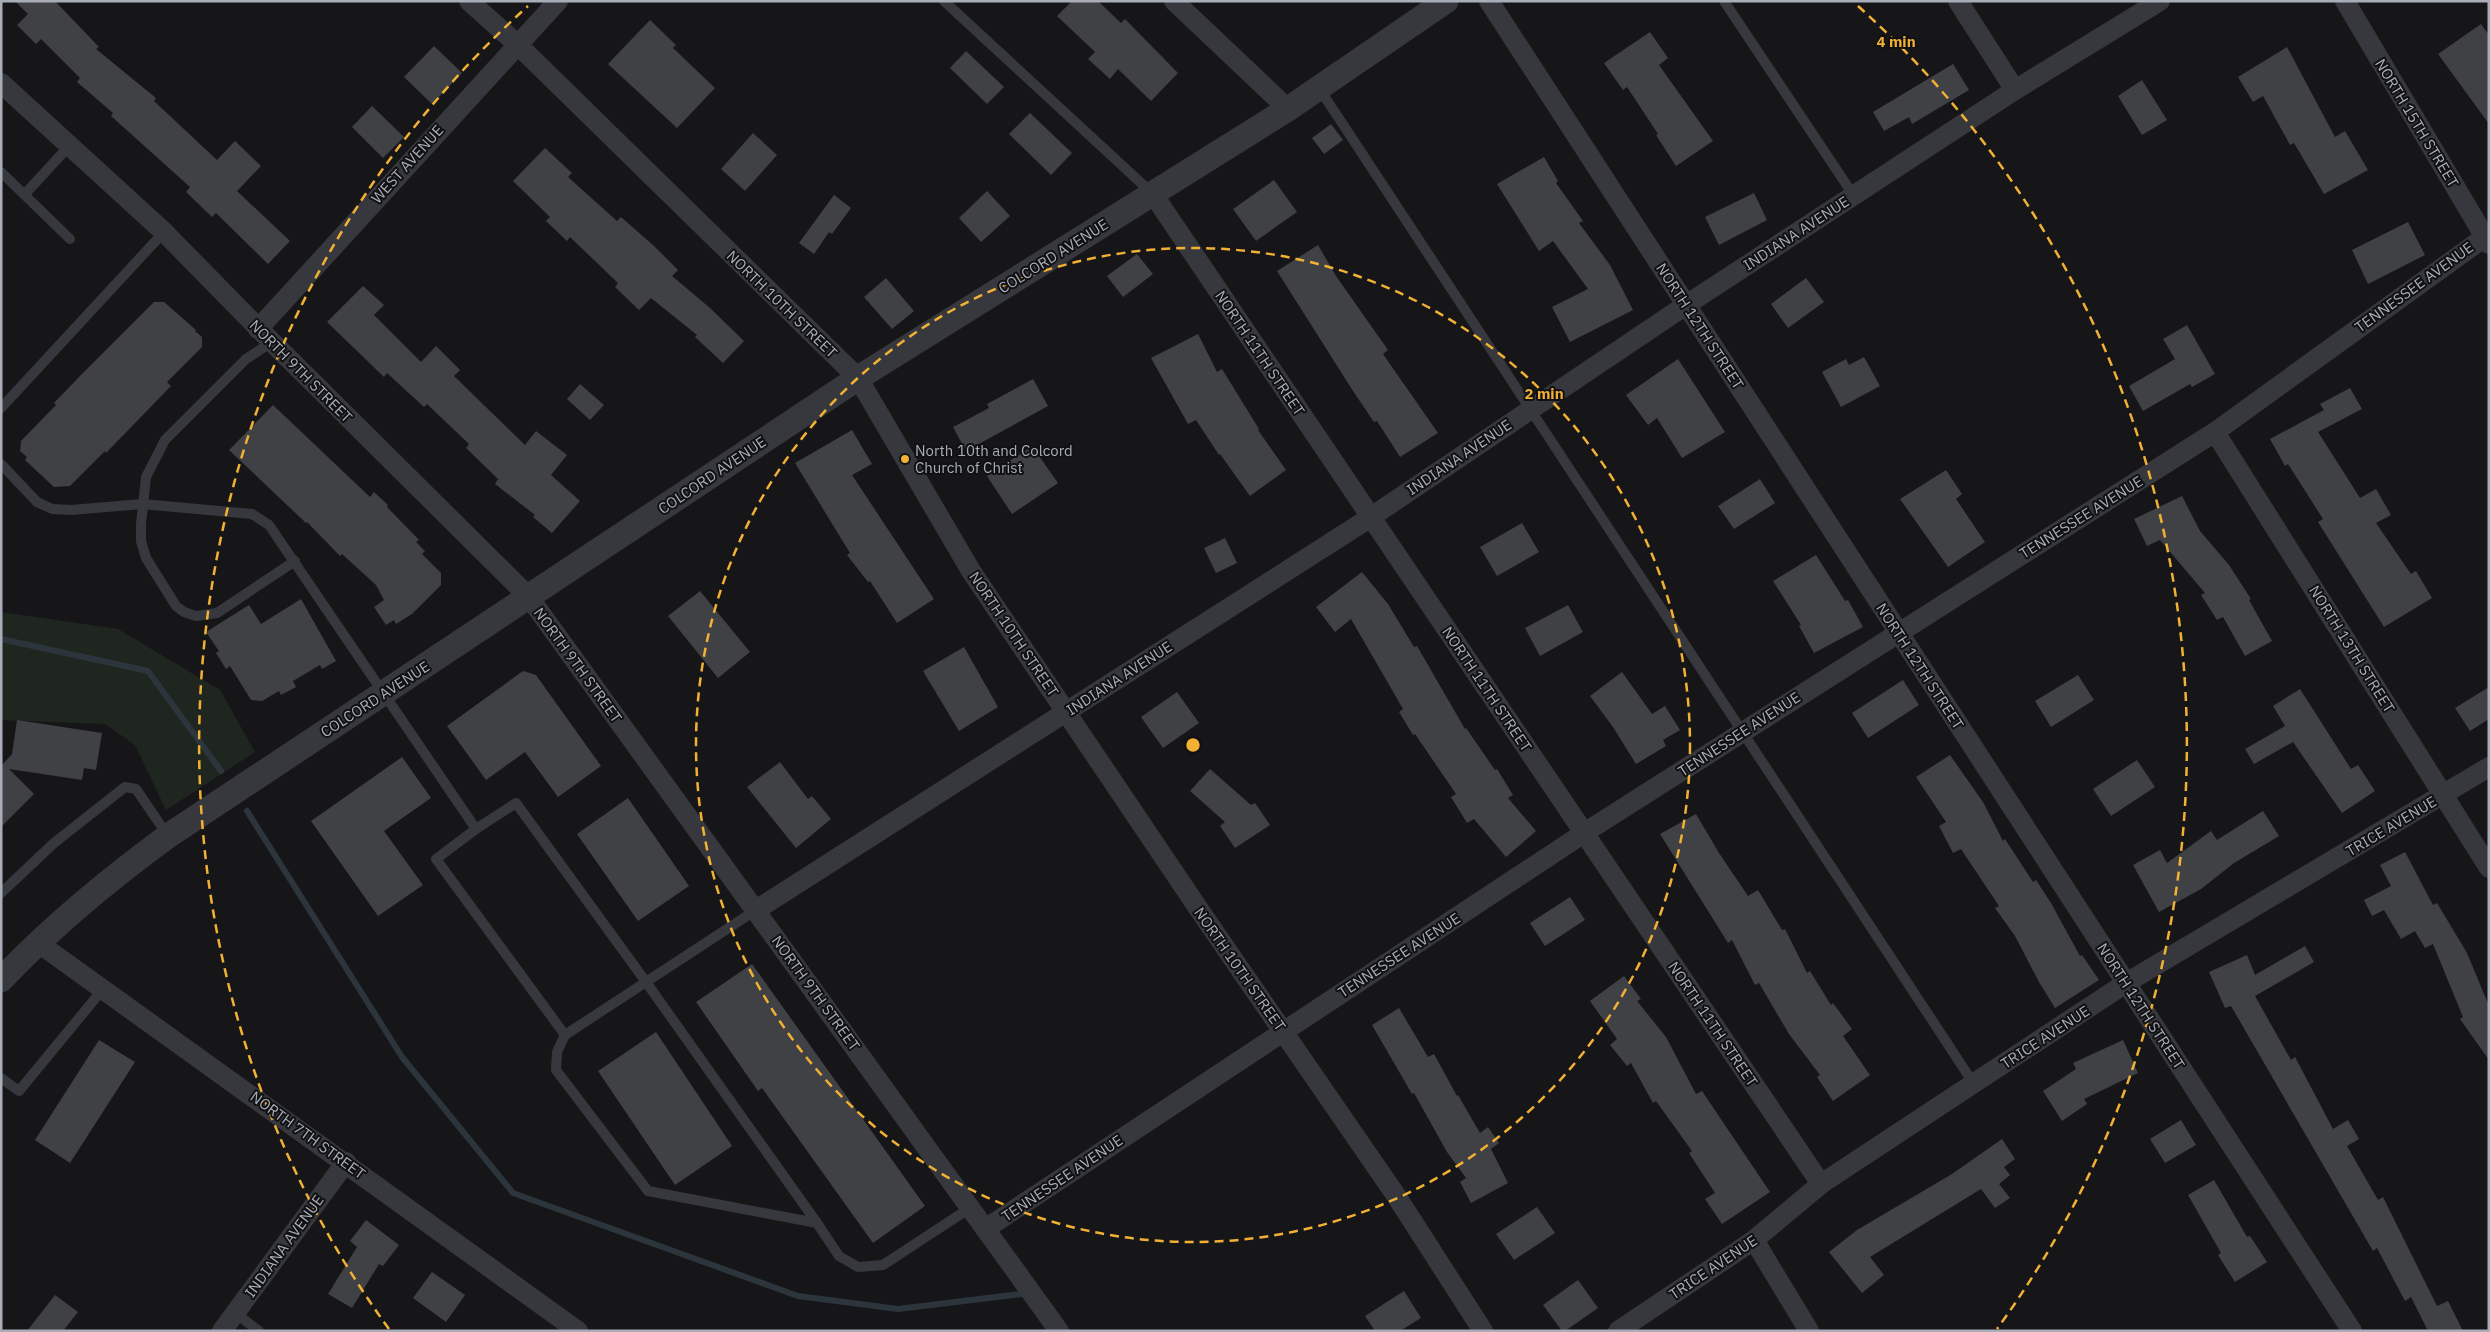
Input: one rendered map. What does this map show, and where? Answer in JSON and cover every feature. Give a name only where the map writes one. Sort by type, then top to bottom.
[{"type":"street","name":"NORTH 10TH STREET","points":[[469,1],[517,44],[858,378],[971,571],[1395,1194],[1483,1331]]},
{"type":"street","name":"WEST AVENUE","points":[[265,335],[517,44],[558,1]]},
{"type":"street","points":[[1174,1],[1288,109]]},
{"type":"street","name":"NORTH 12TH STREET","points":[[1489,1],[2352,1331]]},
{"type":"street","points":[[1958,1],[2015,90]]},
{"type":"street","name":"INDIANA AVENUE","points":[[756,910],[1371,516],[1686,305],[2015,90],[2160,1]]},
{"type":"street","name":"NORTH 15TH STREET","points":[[2345,1],[2487,238]]},
{"type":"street","name":"COLCORD AVENUE","points":[[1,980],[37,942],[108,880],[168,836],[858,378],[1288,109],[1433,5]]},
{"type":"street","name":"NORTH 9TH STREET","points":[[1,83],[164,232],[529,597],[1059,1331]]},
{"type":"street","name":"NORTH 11TH STREET","points":[[1153,194],[1821,1184]]},
{"type":"street","name":"TENNESSEE AVENUE","points":[[985,1229],[1584,833],[2215,432],[2487,238]]},
{"type":"street","name":"NORTH 13TH STREET","points":[[2215,432],[2489,868]]},
{"type":"street","name":"TRICE AVENUE","points":[[1618,1331],[1754,1240],[1821,1184],[2126,983],[2489,767]]},
{"type":"street","name":"NORTH 7TH STREET","points":[[37,942],[346,1162],[578,1331]]},
{"type":"street","name":"INDIANA AVENUE","points":[[222,1331],[346,1162]]},
{"type":"street","points":[[1754,1240],[1809,1331]]},
{"type":"lane","points":[[944,1],[1153,194]]},
{"type":"lane","points":[[1724,1],[1854,196]]},
{"type":"lane","points":[[1319,88],[1530,410],[1744,731],[1974,1084]]},
{"type":"lane","points":[[24,194],[70,145]]},
{"type":"lane","points":[[1,172],[70,239]]},
{"type":"lane","points":[[1,408],[164,232]]},
{"type":"lane","points":[[265,335],[246,359],[165,440],[146,477],[142,504],[141,542],[146,558],[176,606],[184,612],[196,616],[217,613],[295,561]]},
{"type":"lane","points":[[1,464],[37,502],[52,509],[71,510],[142,504],[252,514],[268,525],[295,561],[476,829]]},
{"type":"lane","points":[[1,893],[54,843],[124,786],[136,789],[168,836]]},
{"type":"lane","points":[[566,1035],[436,859],[476,829],[516,803],[646,982],[839,1256],[858,1267],[884,1265],[970,1208]]},
{"type":"lane","points":[[756,910],[566,1035],[557,1052],[556,1070],[648,1190],[817,1223]]},
{"type":"lane","points":[[1,1078],[19,1091],[103,989]]},
{"type":"lane","points":[[235,1314],[259,1331]]},
{"type":"shaded area","points":[[1,612],[118,629],[220,690],[255,752],[166,810],[135,745],[105,724],[1,720]]},
{"type":"building","points":[[15,1],[55,1],[99,47],[96,49],[156,98],[154,101],[217,160],[235,141],[261,166],[237,191],[290,241],[268,264],[216,213],[212,217],[186,192],[190,187],[111,116],[113,113],[77,82],[80,78],[41,39],[36,44],[17,25],[28,14]]},
{"type":"building","points":[[1072,1],[1098,1],[1121,23],[1125,19],[1178,73],[1151,101],[1118,69],[1110,79],[1088,59],[1095,52],[1057,16]]},
{"type":"building","points":[[650,20],[676,45],[673,48],[715,88],[677,128],[608,64]]},
{"type":"building","points":[[2481,24],[2489,35],[2489,124],[2438,54]]},
{"type":"building","points":[[1650,32],[1668,58],[1659,65],[1713,141],[1676,166],[1656,135],[1658,134],[1627,87],[1623,90],[1604,63]]},
{"type":"building","points":[[434,46],[462,73],[432,104],[404,77]]},
{"type":"building","points":[[2287,47],[2335,137],[2345,131],[2368,170],[2324,194],[2294,143],[2290,145],[2263,96],[2253,102],[2238,77]]},
{"type":"building","points":[[966,51],[1004,87],[987,104],[950,68]]},
{"type":"building","points":[[1953,64],[1969,90],[1912,124],[1909,117],[1884,131],[1873,112]]},
{"type":"building","points":[[2142,80],[2167,120],[2142,135],[2118,96]]},
{"type":"building","points":[[372,106],[404,137],[383,158],[352,127]]},
{"type":"building","points":[[1030,113],[1072,153],[1051,175],[1009,134]]},
{"type":"building","points":[[1331,124],[1343,140],[1324,154],[1312,138]]},
{"type":"building","points":[[753,133],[777,155],[745,191],[721,169]]},
{"type":"building","points":[[545,148],[572,173],[568,177],[617,221],[621,217],[654,246],[678,270],[672,276],[710,308],[744,341],[723,363],[695,337],[697,335],[651,298],[639,310],[615,287],[618,283],[570,237],[567,241],[546,221],[550,217],[513,181]]},
{"type":"building","points":[[1544,157],[1558,181],[1556,183],[1583,221],[1579,223],[1610,265],[1633,310],[1570,342],[1552,307],[1588,289],[1553,241],[1539,251],[1497,184]]},
{"type":"building","points":[[1274,180],[1297,212],[1256,241],[1233,209]]},
{"type":"building","points":[[987,191],[1010,216],[981,242],[959,218]]},
{"type":"building","points":[[1754,193],[1767,220],[1719,245],[1705,217]]},
{"type":"building","points":[[834,195],[851,208],[832,234],[829,232],[814,254],[799,243]]},
{"type":"building","points":[[2408,222],[2425,255],[2368,284],[2352,250]]},
{"type":"building","points":[[1318,245],[1336,276],[1388,350],[1383,354],[1438,433],[1400,457],[1377,421],[1374,422],[1353,391],[1277,271]]},
{"type":"building","points":[[1137,254],[1153,274],[1123,297],[1107,276]]},
{"type":"building","points":[[886,278],[914,311],[892,329],[864,297]]},
{"type":"building","points":[[1806,278],[1824,302],[1788,328],[1771,304]]},
{"type":"building","points":[[363,286],[384,305],[374,315],[421,362],[436,346],[460,370],[454,376],[525,445],[536,431],[567,455],[551,475],[580,501],[552,533],[533,517],[535,515],[495,484],[498,479],[466,448],[469,444],[427,404],[424,407],[387,373],[384,377],[327,322]]},
{"type":"building","points":[[154,302],[164,302],[196,330],[202,337],[202,347],[167,382],[171,386],[106,453],[105,451],[70,486],[54,487],[25,460],[27,457],[20,451],[21,441],[56,405],[54,403]]},
{"type":"building","points":[[2187,325],[2215,374],[2192,387],[2190,384],[2143,411],[2129,386],[2175,359],[2163,339]]},
{"type":"building","points":[[1198,334],[1217,372],[1222,369],[1258,430],[1286,470],[1250,496],[1219,455],[1196,420],[1188,424],[1151,358]]},
{"type":"building","points":[[1864,357],[1880,386],[1841,407],[1822,372],[1846,359],[1849,365]]},
{"type":"building","points":[[1678,359],[1725,432],[1682,458],[1657,418],[1648,425],[1626,395]]},
{"type":"building","points":[[1033,379],[1048,406],[966,451],[953,427],[989,408],[987,404]]},
{"type":"building","points":[[580,384],[604,405],[590,420],[567,399]]},
{"type":"building","points":[[2350,388],[2362,409],[2318,432],[2360,498],[2376,489],[2391,515],[2376,523],[2411,574],[2416,571],[2432,598],[2384,627],[2318,522],[2323,519],[2288,464],[2285,466],[2270,439],[2324,410],[2320,404]]},
{"type":"building","points":[[273,405],[370,497],[374,492],[388,505],[387,507],[419,540],[416,542],[425,551],[422,554],[441,573],[441,585],[412,614],[396,624],[394,620],[386,625],[374,607],[384,600],[376,585],[342,554],[340,556],[307,522],[229,450]]},
{"type":"building","points":[[852,430],[872,464],[852,475],[934,599],[897,623],[870,581],[868,582],[847,555],[850,553],[795,463]]},
{"type":"building","points":[[1032,446],[1058,483],[1012,514],[987,476]]},
{"type":"building","points":[[1946,470],[1962,494],[1956,499],[1985,542],[1948,567],[1900,499]]},
{"type":"building","points":[[1760,479],[1775,503],[1734,529],[1718,506]]},
{"type":"building","points":[[2182,496],[2200,531],[2229,565],[2251,599],[2249,600],[2272,641],[2245,656],[2223,617],[2217,620],[2201,595],[2205,593],[2160,540],[2147,546],[2134,519]]},
{"type":"building","points":[[1522,523],[1539,552],[1497,576],[1480,547]]},
{"type":"building","points":[[1225,538],[1237,563],[1216,573],[1204,548]]},
{"type":"building","points":[[1816,555],[1845,601],[1848,600],[1863,627],[1814,653],[1799,626],[1801,625],[1773,581]]},
{"type":"building","points":[[1362,572],[1388,604],[1414,647],[1417,646],[1465,729],[1495,770],[1497,769],[1513,795],[1508,798],[1536,831],[1506,857],[1474,819],[1467,823],[1451,797],[1456,794],[1415,734],[1413,735],[1399,712],[1403,709],[1351,619],[1335,632],[1316,607]]},
{"type":"building","points":[[700,591],[750,652],[718,678],[668,616]]},
{"type":"building","points":[[301,599],[336,661],[322,669],[320,665],[293,681],[296,687],[281,695],[279,691],[262,701],[251,700],[230,666],[226,669],[216,653],[219,651],[206,632],[249,605],[261,624]]},
{"type":"building","points":[[1568,605],[1583,632],[1540,656],[1525,628]]},
{"type":"building","points":[[964,647],[998,707],[959,731],[923,671]]},
{"type":"building","points":[[523,671],[536,675],[601,766],[558,797],[525,752],[486,780],[447,726]]},
{"type":"building","points":[[1622,672],[1652,714],[1665,706],[1680,730],[1663,740],[1666,746],[1636,764],[1613,727],[1590,696]]},
{"type":"building","points":[[2078,675],[2094,700],[2051,727],[2035,701]]},
{"type":"building","points":[[1903,680],[1919,705],[1868,738],[1852,713]]},
{"type":"building","points":[[2489,687],[2489,719],[2470,731],[2455,708]]},
{"type":"building","points":[[2300,689],[2351,769],[2358,765],[2375,791],[2342,813],[2293,742],[2254,764],[2245,749],[2285,726],[2273,706]]},
{"type":"building","points":[[1177,692],[1199,723],[1163,748],[1141,717]]},
{"type":"building","points":[[17,720],[102,733],[96,770],[84,768],[82,780],[9,769],[34,794],[1,827],[1,762],[3,764],[12,754]]},
{"type":"building","points":[[1950,755],[1983,802],[2003,841],[2005,839],[2033,882],[2036,880],[2080,956],[2082,955],[2099,980],[2055,1008],[2015,936],[1995,908],[1999,906],[1961,849],[1953,853],[1939,826],[1946,822],[1916,777]]},
{"type":"building","points":[[402,757],[431,798],[384,831],[423,885],[378,916],[311,821]]},
{"type":"building","points":[[2137,760],[2155,787],[2111,816],[2093,789]]},
{"type":"building","points":[[780,762],[808,799],[812,796],[831,819],[796,848],[747,787]]},
{"type":"building","points":[[1210,769],[1251,805],[1255,803],[1270,825],[1235,848],[1220,826],[1225,822],[1190,791]]},
{"type":"building","points":[[628,798],[689,886],[638,921],[577,834]]},
{"type":"building","points":[[2263,811],[2279,836],[2234,863],[2201,889],[2159,912],[2133,865],[2160,850],[2167,863],[2211,831],[2217,840]]},
{"type":"building","points":[[1696,814],[1748,896],[1758,890],[1782,930],[1785,929],[1807,973],[1810,971],[1831,1005],[1833,1003],[1852,1029],[1843,1036],[1870,1075],[1833,1101],[1817,1077],[1820,1075],[1789,1034],[1759,983],[1755,985],[1732,940],[1728,943],[1660,834]]},
{"type":"building","points":[[2405,852],[2433,905],[2437,903],[2467,953],[2489,1006],[2489,1060],[2460,1019],[2463,1017],[2433,944],[2425,948],[2415,931],[2401,939],[2384,910],[2372,916],[2364,900],[2391,886],[2380,865]]},
{"type":"building","points":[[1570,897],[1585,920],[1545,946],[1530,923]]},
{"type":"building","points":[[2305,946],[2314,962],[2255,996],[2291,1060],[2295,1057],[2333,1129],[2348,1120],[2359,1139],[2347,1146],[2378,1200],[2383,1197],[2437,1306],[2448,1301],[2463,1331],[2428,1331],[2411,1297],[2405,1301],[2377,1248],[2373,1251],[2231,1006],[2225,1008],[2209,972],[2247,955],[2255,975]]},
{"type":"building","points":[[752,964],[925,1206],[873,1243],[762,1088],[758,1091],[696,1002]]},
{"type":"building","points":[[1624,976],[1641,999],[1637,1001],[1666,1037],[1696,1094],[1702,1091],[1770,1192],[1722,1224],[1705,1199],[1715,1193],[1689,1153],[1692,1151],[1656,1101],[1653,1103],[1631,1063],[1627,1066],[1610,1045],[1617,1039],[1590,1001]]},
{"type":"building","points":[[1399,1008],[1428,1057],[1434,1054],[1480,1133],[1488,1127],[1499,1143],[1491,1149],[1508,1183],[1471,1203],[1460,1182],[1466,1178],[1447,1152],[1414,1093],[1412,1094],[1372,1025]]},
{"type":"building","points":[[656,1032],[732,1146],[675,1185],[598,1071]]},
{"type":"building","points":[[99,1040],[135,1062],[70,1163],[35,1140]]},
{"type":"building","points":[[2123,1040],[2138,1073],[2084,1099],[2087,1104],[2062,1121],[2043,1091],[2076,1069],[2073,1063]]},
{"type":"building","points":[[2181,1120],[2196,1145],[2165,1163],[2150,1139]]},
{"type":"building","points":[[2002,1139],[2015,1159],[2004,1167],[2010,1175],[1999,1184],[2010,1198],[1995,1208],[1981,1189],[1870,1257],[1884,1275],[1862,1293],[1829,1252],[1857,1230],[1952,1174]]},
{"type":"building","points":[[2214,1180],[2247,1237],[2250,1236],[2267,1262],[2235,1282],[2218,1255],[2221,1253],[2188,1195]]},
{"type":"building","points":[[1537,1207],[1555,1233],[1514,1260],[1496,1234]]},
{"type":"building","points":[[366,1220],[399,1245],[383,1266],[379,1264],[352,1308],[328,1294],[357,1247],[350,1241]]},
{"type":"building","points":[[432,1272],[465,1295],[446,1322],[413,1298]]},
{"type":"building","points":[[1578,1280],[1598,1308],[1565,1331],[1562,1331],[1543,1305]]},
{"type":"building","points":[[1404,1291],[1421,1318],[1400,1331],[1375,1331],[1365,1316]]},
{"type":"building","points":[[55,1295],[78,1312],[63,1331],[27,1331]]},
{"type":"waterway","points":[[1,639],[148,671],[221,771]]},
{"type":"waterway","points":[[247,811],[402,1057],[513,1193],[798,1296],[898,1309],[1021,1294]]},
{"type":"place","name":"North 10th and Colcord Church of Christ","points":[[905,459]]}]
